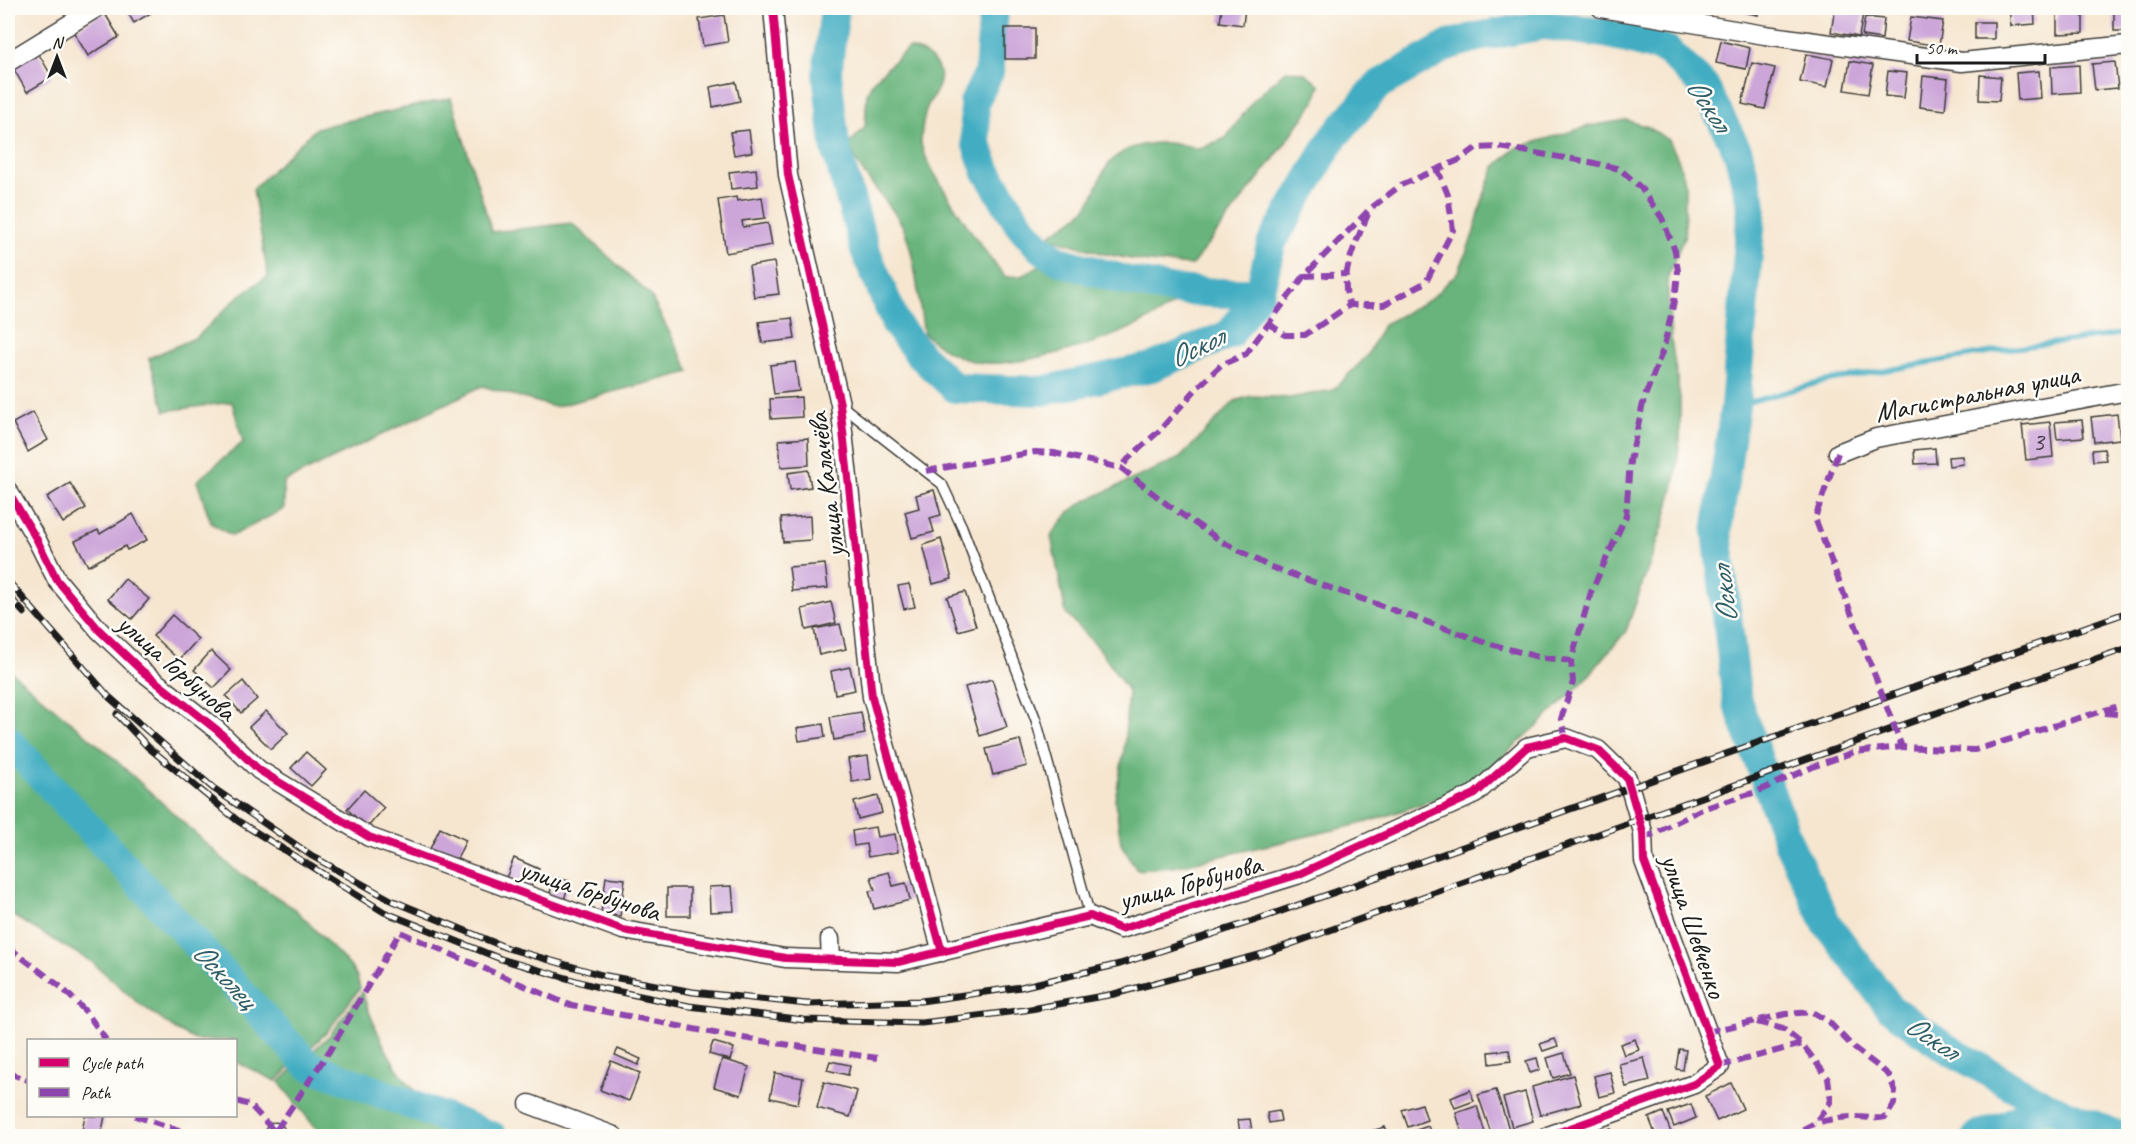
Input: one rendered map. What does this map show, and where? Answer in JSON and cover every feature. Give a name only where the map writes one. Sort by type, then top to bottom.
[{"type":"street","points":[[8,62],[96,8]]},
{"type":"street","name":"улица Калачёва","points":[[774,8],[788,175],[840,404],[872,697],[942,952]]},
{"type":"street","points":[[1601,8],[1765,35],[1962,62],[2128,45]]},
{"type":"street","name":"Магистральная улица","points":[[1838,453],[1876,438],[2128,391]]},
{"type":"street","name":"улица Горбунова","points":[[8,491],[57,580],[99,630],[142,671],[217,730],[259,770],[369,837],[623,930],[785,958],[898,962],[1090,916],[1121,929],[1297,875]]},
{"type":"street","name":"улица Шевченко","points":[[1297,875],[1475,794],[1527,747],[1566,738],[1598,750],[1627,778],[1643,832],[1644,861],[1720,1066],[1694,1084],[1548,1137]]},
{"type":"street","points":[[830,939],[831,960]]},
{"type":"street","points":[[529,1104],[614,1137]]},
{"type":"lane","points":[[840,404],[942,484],[962,527],[1036,720],[1090,916]]},
{"type":"green space","points":[[908,48],[919,51],[933,60],[940,76],[938,88],[928,105],[924,118],[921,142],[924,152],[957,210],[1006,277],[1021,276],[1044,263],[1102,281],[1145,289],[1188,292],[1148,320],[1122,332],[1063,352],[1034,359],[976,362],[937,345],[924,334],[910,248],[902,225],[859,166],[849,144],[865,127],[867,93],[874,80]]},
{"type":"green space","points":[[1286,70],[1305,73],[1320,85],[1315,101],[1192,265],[1148,262],[1105,254],[1047,237],[1085,209],[1106,168],[1124,151],[1136,146],[1161,143],[1199,149],[1226,138],[1253,101]]},
{"type":"green space","points":[[451,98],[492,232],[572,223],[650,295],[690,372],[554,407],[482,386],[284,482],[284,509],[232,536],[211,523],[197,481],[243,442],[232,402],[165,411],[149,358],[197,337],[239,296],[268,276],[253,189],[316,128]]},
{"type":"green space","points":[[1626,120],[1648,127],[1669,140],[1679,161],[1685,182],[1685,234],[1667,279],[1671,339],[1680,398],[1680,438],[1675,481],[1664,523],[1626,631],[1586,679],[1466,789],[1368,822],[1174,867],[1137,870],[1121,844],[1115,799],[1124,751],[1128,691],[1099,648],[1066,614],[1051,536],[1069,512],[1085,501],[1180,458],[1235,401],[1251,396],[1290,398],[1333,390],[1367,356],[1383,325],[1431,299],[1459,271],[1495,167],[1516,148],[1589,126]]},
{"type":"green space","points":[[8,669],[110,755],[234,869],[295,909],[350,966],[357,977],[360,988],[327,1032],[276,1081],[237,1062],[237,1039],[193,1039],[176,1030],[137,1002],[92,962],[8,913]]},
{"type":"green space","points":[[362,992],[377,1032],[398,1070],[411,1087],[443,1114],[462,1124],[502,1136],[322,1136],[279,1082],[330,1035]]},
{"type":"green space","points":[[2043,1110],[2107,1136],[1990,1136]]},
{"type":"building","points":[[125,8],[159,8],[134,23]]},
{"type":"building","points":[[1222,8],[1245,8],[1243,25],[1220,22]]},
{"type":"building","points":[[1739,8],[1759,8],[1758,15],[1738,11]]},
{"type":"building","points":[[1835,8],[1864,8],[1859,37],[1831,32]]},
{"type":"building","points":[[2009,8],[2034,8],[2035,24],[2011,26]]},
{"type":"building","points":[[2057,8],[2083,8],[2083,33],[2057,34]]},
{"type":"building","points":[[2114,8],[2128,8],[2128,31],[2114,31]]},
{"type":"building","points":[[104,12],[119,37],[88,56],[73,31]]},
{"type":"building","points":[[724,15],[728,42],[703,46],[699,19]]},
{"type":"building","points":[[1865,17],[1884,19],[1882,39],[1862,36]]},
{"type":"building","points":[[1911,17],[1943,21],[1939,46],[1907,41]]},
{"type":"building","points":[[1975,22],[1994,22],[1994,39],[1975,39]]},
{"type":"building","points":[[1005,28],[1035,28],[1035,59],[1005,59]]},
{"type":"building","points":[[1721,41],[1750,48],[1746,69],[1716,63]]},
{"type":"building","points":[[37,51],[52,77],[27,92],[12,66]]},
{"type":"building","points":[[1806,54],[1833,59],[1827,87],[1800,82]]},
{"type":"building","points":[[1850,61],[1873,65],[1868,94],[1845,90]]},
{"type":"building","points":[[2115,62],[2118,88],[2095,90],[2092,64]]},
{"type":"building","points":[[1752,63],[1775,68],[1765,109],[1742,104]]},
{"type":"building","points":[[2079,65],[2080,92],[2052,94],[2051,67]]},
{"type":"building","points":[[1888,71],[1907,73],[1904,98],[1885,96]]},
{"type":"building","points":[[2039,71],[2041,98],[2018,100],[2016,73]]},
{"type":"building","points":[[1980,75],[2001,77],[1999,101],[1979,100]]},
{"type":"building","points":[[1923,76],[1948,79],[1945,110],[1920,107]]},
{"type":"building","points":[[736,82],[740,101],[713,107],[710,87]]},
{"type":"building","points":[[749,130],[752,152],[734,155],[730,132]]},
{"type":"building","points":[[756,169],[758,186],[731,189],[729,172]]},
{"type":"building","points":[[736,197],[737,201],[762,197],[765,218],[742,221],[743,227],[768,223],[772,245],[726,253],[718,200]]},
{"type":"building","points":[[774,262],[779,294],[754,297],[749,266]]},
{"type":"building","points":[[792,318],[795,339],[762,343],[759,322]]},
{"type":"building","points":[[795,362],[799,391],[774,394],[770,365]]},
{"type":"building","points":[[801,397],[802,417],[771,419],[770,399]]},
{"type":"building","points":[[33,412],[48,440],[28,452],[13,423]]},
{"type":"building","points":[[2117,414],[2120,439],[2094,442],[2091,417]]},
{"type":"building","points":[[2082,420],[2084,437],[2057,439],[2055,422]]},
{"type":"building","points":[[2050,422],[2053,457],[2026,460],[2022,425]]},
{"type":"building","points":[[808,438],[809,465],[781,467],[779,440]]},
{"type":"building","points":[[1935,448],[1936,463],[1915,464],[1914,450]]},
{"type":"building","points":[[2104,449],[2106,460],[2093,461],[2092,450]]},
{"type":"building","points":[[1962,456],[1963,464],[1949,466],[1948,457]]},
{"type":"building","points":[[808,470],[811,487],[790,490],[788,473]]},
{"type":"building","points":[[70,483],[86,508],[63,523],[47,497]]},
{"type":"building","points":[[934,490],[941,515],[930,518],[934,532],[912,538],[905,512],[919,508],[916,495]]},
{"type":"building","points":[[133,514],[147,540],[127,550],[125,546],[88,566],[75,541],[98,530],[100,534]]},
{"type":"building","points":[[810,516],[811,540],[783,542],[781,518]]},
{"type":"building","points":[[941,539],[952,579],[933,584],[923,545]]},
{"type":"building","points":[[825,564],[828,588],[792,591],[789,567]]},
{"type":"building","points":[[125,579],[149,599],[132,619],[108,599]]},
{"type":"building","points":[[909,584],[915,607],[904,609],[898,586]]},
{"type":"building","points":[[965,592],[976,626],[958,631],[947,597]]},
{"type":"building","points":[[831,602],[836,623],[806,630],[802,609]]},
{"type":"building","points":[[172,615],[198,639],[179,660],[153,636]]},
{"type":"building","points":[[840,624],[846,649],[819,655],[814,629]]},
{"type":"building","points":[[211,651],[231,670],[214,688],[194,670]]},
{"type":"building","points":[[850,667],[855,690],[835,694],[831,671]]},
{"type":"building","points":[[992,679],[1007,727],[980,736],[965,687]]},
{"type":"building","points":[[243,681],[257,699],[241,713],[226,696]]},
{"type":"building","points":[[266,711],[288,733],[271,749],[249,727]]},
{"type":"building","points":[[861,712],[865,734],[834,740],[830,717]]},
{"type":"building","points":[[823,724],[825,737],[799,741],[797,728]]},
{"type":"building","points":[[1020,740],[1027,766],[993,775],[986,749]]},
{"type":"building","points":[[306,752],[326,770],[311,786],[291,768]]},
{"type":"building","points":[[868,756],[871,779],[852,782],[848,759]]},
{"type":"building","points":[[364,790],[384,808],[367,828],[347,809]]},
{"type":"building","points":[[878,796],[882,813],[858,819],[854,802]]},
{"type":"building","points":[[875,827],[877,837],[895,834],[898,852],[868,857],[866,844],[854,846],[852,831]]},
{"type":"building","points":[[440,828],[466,840],[455,863],[429,851]]},
{"type":"building","points":[[514,858],[539,869],[530,889],[506,878]]},
{"type":"building","points":[[889,872],[893,886],[906,883],[910,900],[874,909],[869,891],[875,890],[871,877]]},
{"type":"building","points":[[554,877],[569,881],[564,901],[549,897]]},
{"type":"building","points":[[606,877],[625,879],[620,916],[601,913]]},
{"type":"building","points":[[732,886],[734,911],[710,912],[709,887]]},
{"type":"building","points":[[667,888],[690,888],[690,916],[667,916]]},
{"type":"building","points":[[1555,1039],[1558,1046],[1543,1051],[1540,1044]]},
{"type":"building","points":[[1635,1039],[1639,1050],[1624,1055],[1620,1044]]},
{"type":"building","points":[[713,1042],[734,1048],[730,1060],[709,1054]]},
{"type":"building","points":[[618,1049],[641,1059],[638,1065],[615,1055]]},
{"type":"building","points":[[1679,1049],[1686,1050],[1683,1070],[1676,1069]]},
{"type":"building","points":[[1509,1050],[1511,1061],[1490,1064],[1489,1052]]},
{"type":"building","points":[[1564,1053],[1570,1073],[1553,1078],[1547,1058]]},
{"type":"building","points":[[1537,1058],[1540,1070],[1530,1073],[1526,1061]]},
{"type":"building","points":[[1644,1058],[1650,1081],[1626,1087],[1619,1064]]},
{"type":"building","points":[[722,1059],[749,1067],[741,1095],[714,1087]]},
{"type":"building","points":[[611,1061],[640,1073],[629,1101],[600,1090]]},
{"type":"building","points":[[830,1061],[850,1065],[848,1075],[827,1070]]},
{"type":"building","points":[[1610,1072],[1615,1093],[1599,1097],[1594,1076]]},
{"type":"building","points":[[775,1073],[803,1078],[798,1104],[770,1098]]},
{"type":"building","points":[[1573,1075],[1581,1104],[1540,1115],[1532,1087]]},
{"type":"building","points":[[824,1082],[857,1091],[850,1117],[817,1108]]},
{"type":"building","points":[[1731,1083],[1743,1109],[1717,1121],[1705,1096]]},
{"type":"building","points":[[1470,1090],[1474,1101],[1455,1108],[1451,1098]]},
{"type":"building","points":[[1496,1090],[1510,1132],[1492,1136],[1478,1095]]},
{"type":"building","points":[[1525,1092],[1533,1121],[1512,1127],[1503,1098]]},
{"type":"building","points":[[1422,1104],[1427,1120],[1408,1127],[1402,1110]]},
{"type":"building","points":[[1691,1104],[1696,1118],[1674,1127],[1668,1112]]},
{"type":"building","points":[[1477,1106],[1486,1136],[1463,1136],[1456,1113]]},
{"type":"building","points":[[1279,1111],[1281,1121],[1269,1123],[1267,1113]]},
{"type":"building","points":[[1663,1112],[1672,1135],[1656,1136],[1649,1118]]},
{"type":"building","points":[[85,1117],[105,1117],[101,1136],[81,1136]]},
{"type":"building","points":[[1250,1119],[1252,1131],[1240,1133],[1238,1120]]},
{"type":"building","points":[[1428,1126],[1432,1136],[1412,1136],[1411,1132]]},
{"type":"building","points":[[1385,1127],[1389,1136],[1371,1136],[1369,1132]]},
{"type":"building","points":[[1611,1128],[1613,1136],[1588,1136]]},
{"type":"waterway","name":"Оскол","points":[[835,8],[827,74],[835,145],[865,250],[896,324],[920,355],[955,388],[1042,391],[1152,367],[1230,334],[1259,293],[1272,242],[1333,138],[1378,85],[1449,45],[1477,37],[1544,25],[1610,34],[1667,50],[1704,86],[1738,152],[1752,206],[1735,406],[1717,532],[1737,701],[1789,844],[1827,924],[1891,1009],[1943,1046],[2045,1105],[2120,1136]]},
{"type":"waterway","points":[[994,8],[989,72],[974,103],[976,142],[986,170],[1019,224],[1039,247],[1060,261],[1132,282],[1175,290],[1259,293]]},
{"type":"waterway","points":[[1735,406],[1825,381],[2008,349],[2128,333]]},
{"type":"waterway","name":"Осколец","points":[[8,740],[308,1065],[492,1136]]},
{"type":"waterway","name":"Осколец","points":[[1977,1136],[2007,1125],[2045,1105]]},
{"type":"railway","points":[[8,581],[109,697],[213,788],[312,856],[391,900],[507,948],[602,975],[693,992],[807,1004],[921,1001],[1021,987],[1120,964],[1253,921],[2128,612]]},
{"type":"railway","points":[[8,595],[24,613]]},
{"type":"railway","points":[[117,714],[148,747],[238,821],[384,912],[501,959],[601,988],[689,1006],[804,1020],[922,1023],[1025,1010],[1114,994],[1263,954],[1942,711],[2128,648]]},
{"type":"marked path","points":[[926,471],[1035,452],[1054,453],[1121,468],[1168,505],[1221,541],[1268,566],[1487,643],[1538,657],[1571,661],[1591,592],[1626,516],[1630,461],[1644,399],[1664,347],[1676,292],[1678,271],[1675,251],[1662,218],[1641,188],[1620,169],[1499,147],[1476,148],[1459,160],[1401,185],[1370,209],[1304,276],[1246,354],[1221,365],[1121,468]]},
{"type":"marked path","points":[[1368,214],[1347,271],[1346,283],[1350,305],[1384,305],[1426,282],[1453,230],[1448,195],[1438,170]]},
{"type":"marked path","points":[[1304,276],[1348,274]]},
{"type":"marked path","points":[[1268,323],[1285,335],[1305,335],[1350,305]]},
{"type":"marked path","points":[[1838,453],[1815,518],[1902,747],[1975,750],[2128,703]]},
{"type":"marked path","points":[[1566,738],[1561,719],[1573,682],[1571,661]]},
{"type":"marked path","points":[[2105,713],[2128,715]]},
{"type":"marked path","points":[[1643,839],[1702,809],[1756,792],[1854,752],[1902,747]]},
{"type":"marked path","points":[[237,1101],[250,1105],[275,1132],[330,1050],[400,932],[567,1004],[729,1036],[877,1058]]},
{"type":"marked path","points":[[8,947],[61,987],[87,1013],[105,1039]]},
{"type":"marked path","points":[[1707,1032],[1786,1014],[1812,1012],[1829,1022],[1853,1047],[1889,1075],[1895,1091],[1894,1104],[1886,1117],[1847,1117],[1815,1123]]},
{"type":"marked path","points":[[1757,1022],[1783,1029],[1802,1044]]},
{"type":"marked path","points":[[1720,1066],[1802,1044],[1828,1078],[1831,1101],[1815,1123],[1790,1136]]},
{"type":"marked path","points":[[8,1073],[27,1080]]},
{"type":"marked path","points":[[138,1117],[198,1136]]},
{"type":"cycle path","points":[[773,8],[788,175],[840,404],[872,697],[942,952]]},
{"type":"cycle path","points":[[8,491],[57,580],[99,630],[142,671],[217,730],[259,770],[369,837],[623,930],[785,958],[898,962],[1090,916],[1121,929],[1297,875],[1475,794],[1527,747],[1566,738],[1598,750],[1627,778],[1643,832],[1644,861],[1720,1066],[1694,1084],[1548,1136]]}]
